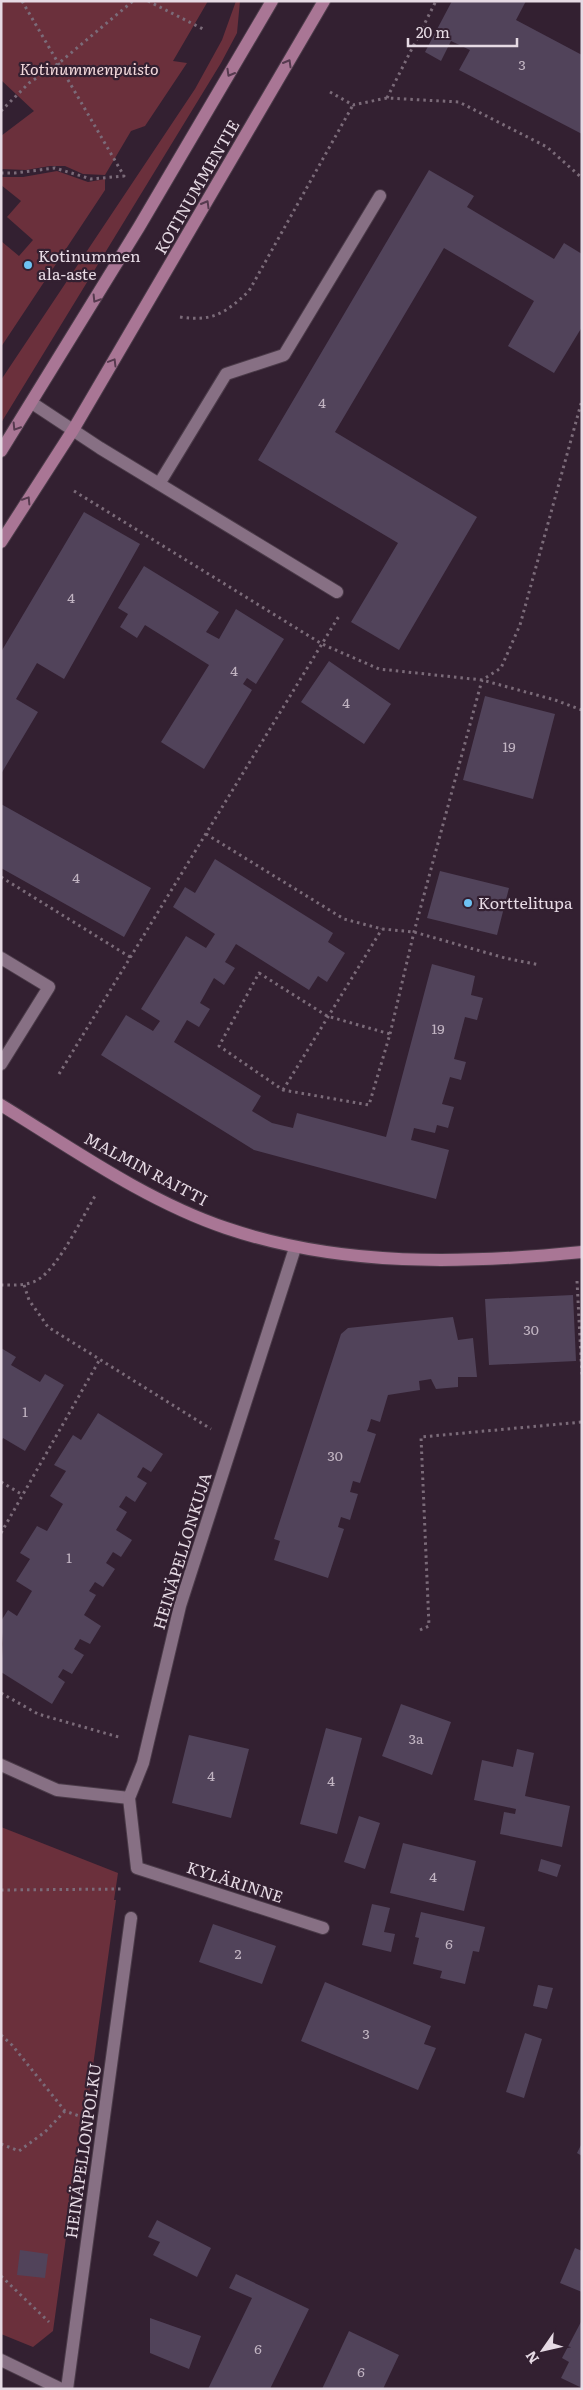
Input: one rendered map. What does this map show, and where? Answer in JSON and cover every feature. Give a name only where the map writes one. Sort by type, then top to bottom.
[{"type":"main road","name":"KOTINUMMENTIE","points":[[1,451],[139,227],[272,1]]},
{"type":"main road","name":"KOTINUMMENTIE","points":[[1,542],[73,430],[324,1]]},
{"type":"main road","name":"MALMIN RAITTI","points":[[1,1105],[110,1172],[169,1204],[225,1228],[296,1248],[336,1255],[391,1260],[529,1257],[582,1252]]},
{"type":"street","points":[[159,484],[226,374],[284,355],[380,196]]},
{"type":"street","points":[[32,403],[159,484],[337,592]]},
{"type":"street","points":[[1,958],[49,987],[1,1064]]},
{"type":"street","name":"HEINÄPELLONKUJA","points":[[137,1868],[129,1798],[143,1763],[180,1606],[296,1248]]},
{"type":"street","points":[[1,1765],[57,1790],[129,1798]]},
{"type":"street","name":"KYLÄRINNE","points":[[137,1868],[323,1928]]},
{"type":"street","name":"HEINÄPELLONPOLKU","points":[[68,2389],[131,1918]]},
{"type":"street","points":[[1,2360],[61,2389]]},
{"type":"path","points":[[1,173],[55,168],[91,179],[124,176],[22,1]]},
{"type":"path","points":[[1,111],[29,83],[59,63],[133,1]]},
{"type":"path","points":[[148,1],[203,29]]},
{"type":"path","points":[[386,98],[436,1]]},
{"type":"path","points":[[330,92],[353,105],[386,98],[459,102],[548,147],[582,178]]},
{"type":"path","points":[[180,317],[198,320],[220,315],[249,291],[353,105]]},
{"type":"path","points":[[390,1034],[327,1016],[259,973],[219,1046],[283,1090],[369,1105],[390,1034],[414,932],[482,680],[501,668],[520,625],[582,400]]},
{"type":"path","points":[[74,491],[322,644],[379,669],[482,680],[556,700],[582,710]]},
{"type":"path","points":[[59,1074],[351,597],[337,592]]},
{"type":"path","points":[[206,834],[344,919],[382,929],[414,932],[505,958],[540,965]]},
{"type":"path","points":[[1,877],[130,957]]},
{"type":"path","points":[[283,1090],[382,929]]},
{"type":"path","points":[[1,1286],[24,1284],[38,1280],[51,1269],[95,1196]]},
{"type":"path","points":[[577,1281],[582,1376]]},
{"type":"path","points":[[24,1284],[29,1300],[48,1327],[212,1430]]},
{"type":"path","points":[[1,1533],[100,1359]]},
{"type":"path","points":[[420,1630],[429,1626],[421,1437],[582,1422]]},
{"type":"path","points":[[1,1482],[23,1495]]},
{"type":"path","points":[[1,1693],[38,1714],[125,1738]]},
{"type":"path","points":[[1,1890],[125,1889]]},
{"type":"path","points":[[1,2035],[12,2045],[65,2111],[103,2124]]},
{"type":"path","points":[[1,2144],[19,2151],[45,2132],[65,2111]]},
{"type":"path","points":[[1,2276],[73,2344]]},
{"type":"green space","name":"Kotinummenpuisto","points":[[1,1],[208,1],[173,61],[187,63],[145,126],[131,131],[105,175],[83,174],[65,166],[50,166],[26,170],[1,169],[1,136],[34,111],[1,80]]},
{"type":"green space","points":[[236,1],[240,1],[237,33],[221,63],[1,423],[1,380],[195,89],[222,40]]},
{"type":"green space","points":[[57,171],[88,182],[105,179],[105,190],[1,347],[1,241],[19,256],[33,240],[7,217],[21,201],[1,185],[1,177],[23,177]]},
{"type":"green space","points":[[1,1827],[118,1873],[114,1900],[116,1900],[88,2102],[85,2101],[53,2331],[33,2347],[1,2334]]},
{"type":"building","points":[[452,1],[526,1],[516,20],[582,55],[582,134],[459,70],[470,50],[451,41],[441,61],[425,52]]},
{"type":"building","points":[[429,170],[474,196],[467,207],[554,259],[564,243],[582,254],[582,327],[554,373],[508,346],[534,301],[444,248],[335,432],[477,517],[399,650],[351,622],[398,543],[258,460]]},
{"type":"building","points":[[84,512],[140,544],[64,679],[37,663],[16,699],[38,712],[1,774],[1,652]]},
{"type":"building","points":[[144,566],[219,612],[206,632],[219,639],[236,609],[284,639],[256,684],[247,678],[243,684],[252,690],[204,769],[161,742],[209,665],[145,625],[137,638],[120,627],[128,614],[118,608]]},
{"type":"building","points":[[329,661],[391,704],[364,744],[301,702]]},
{"type":"building","points":[[485,696],[555,714],[533,799],[463,780]]},
{"type":"building","points":[[1,804],[151,888],[124,937],[1,868]]},
{"type":"building","points":[[215,859],[333,933],[328,942],[345,953],[327,982],[318,976],[309,990],[236,944],[225,962],[235,968],[224,985],[214,978],[200,1003],[210,1009],[199,1027],[187,1020],[174,1042],[261,1096],[252,1111],[272,1123],[293,1128],[297,1113],[386,1137],[432,964],[475,976],[471,995],[483,998],[477,1020],[465,1017],[454,1059],[466,1062],[461,1080],[450,1077],[442,1104],[454,1107],[448,1128],[437,1125],[435,1133],[414,1128],[411,1140],[449,1150],[436,1199],[254,1150],[101,1055],[126,1015],[153,1031],[160,1021],[141,1009],[186,936],[206,948],[215,934],[173,907],[185,887],[195,893]]},
{"type":"building","name":"Korttelitupa","points":[[440,871],[509,888],[497,935],[427,918]]},
{"type":"building","points":[[573,1295],[576,1361],[489,1365],[485,1299]]},
{"type":"building","points":[[453,1317],[458,1340],[473,1338],[477,1377],[458,1377],[458,1387],[436,1389],[431,1379],[419,1381],[420,1390],[388,1395],[380,1422],[371,1419],[367,1431],[376,1434],[360,1483],[353,1481],[350,1492],[358,1494],[350,1520],[341,1517],[338,1527],[344,1529],[328,1578],[274,1560],[280,1541],[274,1539],[341,1334],[348,1328]]},
{"type":"building","points":[[1,1348],[16,1357],[11,1365],[40,1382],[45,1374],[64,1385],[25,1451],[3,1438],[1,1441]]},
{"type":"building","points":[[98,1413],[163,1454],[151,1472],[143,1467],[137,1477],[147,1483],[135,1502],[126,1496],[119,1507],[127,1512],[116,1530],[132,1540],[121,1557],[113,1552],[106,1563],[115,1569],[103,1587],[95,1582],[89,1591],[96,1595],[84,1615],[101,1626],[90,1644],[80,1639],[74,1649],[84,1655],[72,1674],[63,1669],[58,1677],[65,1682],[52,1704],[1,1672],[3,1644],[1,1621],[8,1610],[17,1616],[32,1591],[16,1581],[30,1559],[20,1553],[37,1526],[47,1531],[63,1504],[50,1496],[66,1471],[54,1465],[73,1435],[81,1440]]},
{"type":"building","points":[[401,1704],[451,1722],[432,1775],[382,1756]]},
{"type":"building","points":[[326,1728],[362,1738],[337,1834],[300,1824]]},
{"type":"building","points":[[189,1735],[249,1749],[231,1818],[172,1803]]},
{"type":"building","points":[[517,1749],[534,1753],[525,1796],[570,1806],[562,1847],[500,1834],[504,1812],[515,1814],[516,1809],[474,1800],[482,1760],[513,1767]]},
{"type":"building","points":[[359,1816],[380,1823],[365,1869],[344,1862]]},
{"type":"building","points":[[403,1843],[476,1861],[464,1911],[390,1893]]},
{"type":"building","points":[[541,1859],[561,1865],[557,1877],[538,1871]]},
{"type":"building","points":[[372,1904],[390,1908],[384,1932],[395,1934],[391,1952],[362,1945]]},
{"type":"building","points":[[421,1912],[485,1927],[479,1952],[473,1951],[465,1984],[440,1978],[442,1971],[413,1964],[419,1938],[415,1937]]},
{"type":"building","points":[[213,1924],[276,1946],[262,1984],[199,1962]]},
{"type":"building","points":[[325,1982],[431,2026],[424,2044],[436,2048],[418,2090],[301,2041]]},
{"type":"building","points":[[538,1985],[553,1988],[547,2009],[533,2006]]},
{"type":"building","points":[[525,2033],[542,2039],[524,2098],[506,2092]]},
{"type":"building","points":[[582,2143],[582,2156],[577,2153]]},
{"type":"building","points":[[157,2220],[211,2248],[197,2277],[153,2255],[160,2242],[148,2237]]},
{"type":"building","points":[[575,2248],[582,2251],[582,2292],[560,2283]]},
{"type":"building","points":[[20,2250],[48,2254],[45,2278],[17,2275]]},
{"type":"building","points":[[236,2274],[309,2309],[270,2389],[208,2389],[252,2298],[229,2288]]},
{"type":"building","points":[[150,2318],[201,2336],[189,2369],[150,2353]]},
{"type":"building","points":[[582,2320],[582,2388],[561,2378],[569,2362],[562,2358]]},
{"type":"building","points":[[349,2331],[399,2355],[383,2389],[322,2389]]},
{"type":"place","name":"Kotinummen ala-aste","points":[[28,265]]},
{"type":"place","name":"Korttelitupa","points":[[468,903]]}]
